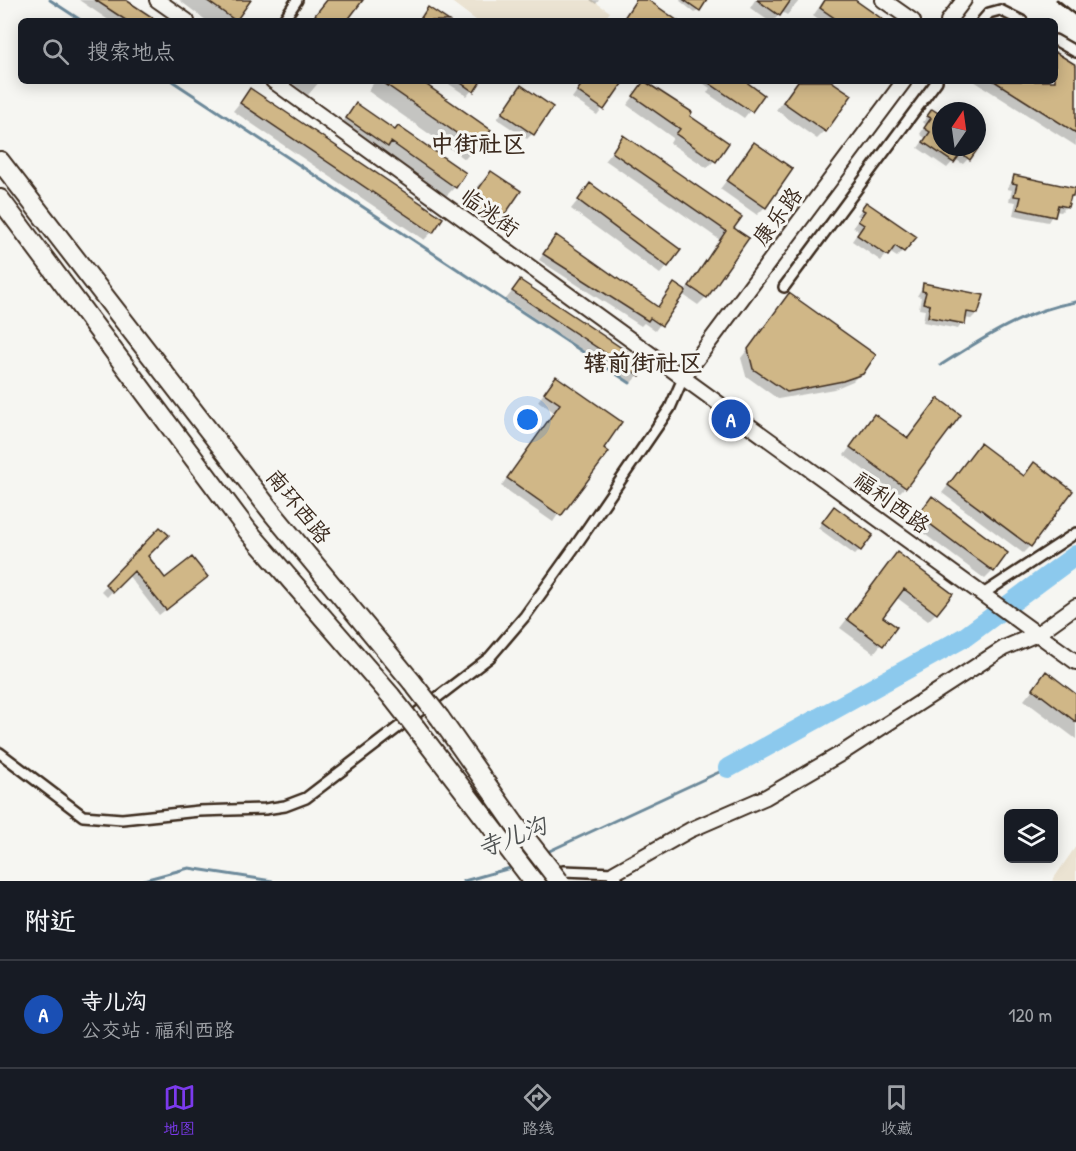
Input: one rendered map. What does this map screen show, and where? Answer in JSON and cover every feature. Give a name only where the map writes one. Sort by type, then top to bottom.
[{"type":"highway","name":"南环西路","points":[[0,161],[274,515],[440,718],[514,823],[559,881]]},
{"type":"highway","points":[[0,199],[248,531],[391,696],[534,881]]},
{"type":"street","points":[[157,0],[183,18]]},
{"type":"street","points":[[285,18],[297,0]]},
{"type":"street","points":[[884,0],[909,18]]},
{"type":"street","points":[[950,18],[964,0]]},
{"type":"street","points":[[985,18],[989,13],[999,10],[1016,18]]},
{"type":"street","points":[[1058,42],[1076,52]]},
{"type":"street","name":"临洮街","points":[[277,84],[684,376]]},
{"type":"street","name":"康乐路","points":[[684,376],[902,84]]},
{"type":"street","points":[[784,287],[935,84]]},
{"type":"street","points":[[0,753],[83,816],[122,819],[200,811],[265,809],[285,806],[306,798],[490,657],[525,616],[582,536],[670,408],[684,376]]},
{"type":"street","name":"福利西路","points":[[684,376],[1076,662]]},
{"type":"street","points":[[986,597],[1076,532]]},
{"type":"street","points":[[534,881],[563,871],[616,877],[690,830],[766,797],[882,729],[1004,648],[1076,606]]},
{"type":"shaded area","points":[[449,0],[592,0],[610,12],[605,18],[473,18]]},
{"type":"shaded area","points":[[1076,846],[1076,881],[1052,881]]},
{"type":"building","points":[[95,0],[126,0],[153,18],[122,18]]},
{"type":"building","points":[[206,0],[251,0],[238,18],[232,18]]},
{"type":"building","points":[[327,0],[363,0],[349,18],[319,18],[315,15]]},
{"type":"building","points":[[636,0],[648,0],[674,18],[624,18]]},
{"type":"building","points":[[684,0],[707,0],[700,11]]},
{"type":"building","points":[[757,0],[791,0],[780,16]]},
{"type":"building","points":[[825,0],[855,0],[881,18],[835,18],[820,8]]},
{"type":"building","points":[[428,7],[444,18],[421,18]]},
{"type":"building","points":[[1058,54],[1076,65],[1076,133],[999,84],[1058,84]]},
{"type":"building","points":[[385,84],[425,84],[491,130],[478,148]]},
{"type":"building","points":[[462,84],[479,84],[474,92]]},
{"type":"building","points":[[582,84],[622,84],[604,110],[577,91]]},
{"type":"building","points":[[642,84],[649,84],[692,112],[690,116],[729,143],[716,162],[676,134],[680,129],[633,96]]},
{"type":"building","points":[[710,84],[749,84],[764,95],[752,112]]},
{"type":"building","points":[[796,84],[836,84],[852,95],[826,132],[783,102]]},
{"type":"building","points":[[521,85],[553,107],[534,135],[502,113]]},
{"type":"building","points":[[250,88],[443,218],[433,233],[240,103]]},
{"type":"building","points":[[356,103],[395,130],[398,126],[466,173],[456,188],[391,142],[388,147],[346,118]]},
{"type":"building","points":[[932,109],[932,148],[923,142],[930,132],[924,128],[931,118],[927,116]]},
{"type":"building","points":[[623,135],[742,217],[734,228],[749,238],[707,298],[689,286],[726,231],[612,152]]},
{"type":"building","points":[[754,142],[793,169],[766,208],[727,181]]},
{"type":"building","points":[[944,156],[959,156],[954,163]]},
{"type":"building","points":[[491,171],[521,191],[499,223],[469,203]]},
{"type":"building","points":[[1014,175],[1075,188],[1068,207],[1058,205],[1055,217],[1018,209],[1021,197],[1014,196],[1017,184],[1012,183]]},
{"type":"building","points":[[590,183],[681,250],[668,267],[578,200]]},
{"type":"building","points":[[866,202],[917,237],[904,252],[895,246],[888,256],[857,235],[864,225],[858,221],[865,211],[861,209]]},
{"type":"building","points":[[556,235],[658,307],[674,283],[686,291],[662,326],[650,318],[648,321],[543,254]]},
{"type":"building","points":[[520,280],[647,365],[640,376],[512,291]]},
{"type":"building","points":[[923,283],[984,295],[978,314],[967,312],[965,324],[928,317],[930,305],[923,303],[926,292],[922,291]]},
{"type":"building","points":[[789,293],[876,355],[863,374],[843,381],[787,392],[753,369],[748,349]]},
{"type":"building","points":[[556,376],[622,422],[604,448],[609,452],[561,516],[507,478],[560,404],[544,393]]},
{"type":"building","points":[[938,398],[961,415],[906,488],[850,447],[874,414],[908,438]]},
{"type":"building","points":[[980,443],[1024,476],[1034,462],[1073,491],[1031,547],[948,485]]},
{"type":"building","points":[[932,496],[1008,553],[994,572],[918,515]]},
{"type":"building","points":[[834,506],[873,535],[861,551],[822,522]]},
{"type":"building","points":[[160,527],[169,535],[148,556],[165,578],[192,557],[208,577],[166,610],[134,571],[113,592],[105,584]]},
{"type":"building","points":[[897,552],[953,594],[937,614],[904,589],[883,617],[897,627],[883,646],[847,619]]},
{"type":"building","points":[[1046,671],[1076,694],[1076,722],[1033,689]]},
{"type":"waterway","points":[[50,0],[77,18]]},
{"type":"waterway","points":[[177,84],[630,383]]},
{"type":"waterway","points":[[941,365],[989,335],[1022,318],[1076,302]]},
{"type":"waterway","name":"寺儿沟","points":[[728,768],[965,637],[1076,555]]},
{"type":"waterway","name":"寺儿沟","points":[[545,853],[728,768]]},
{"type":"waterway","name":"寺儿沟","points":[[464,881],[514,867]]},
{"type":"waterway","name":"寺儿沟","points":[[140,881],[189,868],[272,881]]},
{"type":"railway","points":[[1057,0],[1076,15]]},
{"type":"place","name":"寺儿沟","points":[[731,419]]},
{"type":"district","name":"中街社区","points":[[478,144]]},
{"type":"district","name":"辖前街社区","points":[[643,363]]}]
